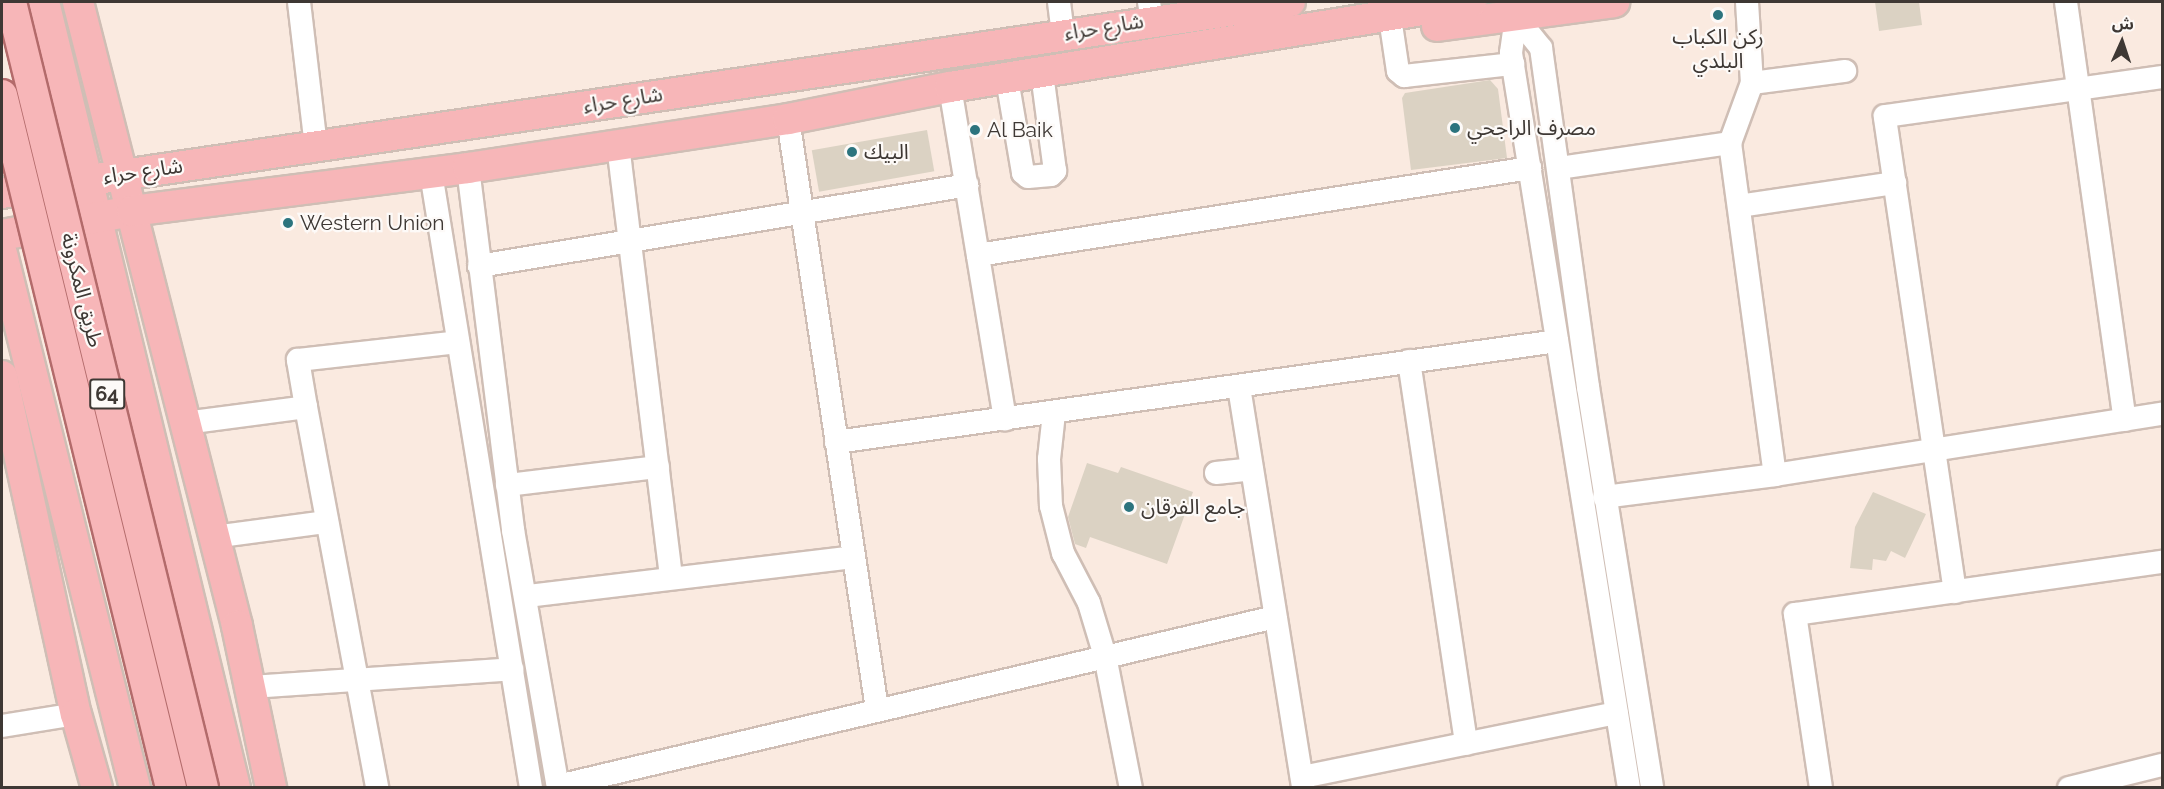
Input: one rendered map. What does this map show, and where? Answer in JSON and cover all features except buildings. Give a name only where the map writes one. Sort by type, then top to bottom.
[{"type":"main road","name":"طريق المكرونة","points":[[11,2],[203,788]]},
{"type":"main road","points":[[2,103],[21,103],[32,96],[46,71],[34,2]]},
{"type":"main road","points":[[44,2],[236,788]]},
{"type":"main road","points":[[78,2],[120,175],[132,211],[237,626],[271,788]]},
{"type":"main road","name":"شارع حراء","points":[[2,194],[89,179],[1063,34],[1150,11],[1290,2]]},
{"type":"main road","name":"شارع حراء","points":[[2,235],[132,211],[468,168],[788,119],[950,87],[1109,63],[1357,18],[1471,2]]},
{"type":"main road","name":"شارع حراء","points":[[1109,63],[1516,17],[1614,2]]},
{"type":"main road","name":"طريق المكرونة","points":[[2,95],[171,788]]},
{"type":"main road","points":[[2,254],[135,788]]},
{"type":"main road","points":[[60,493],[38,344],[46,328],[64,318],[84,320],[110,331],[158,468]]},
{"type":"main road","points":[[4,394],[76,714],[94,776],[126,752]]},
{"type":"main road","points":[[200,636],[237,626]]},
{"type":"street","points":[[299,2],[316,146]]},
{"type":"street","points":[[1059,2],[1063,34]]},
{"type":"street","points":[[1747,2],[1752,83],[1730,143],[1775,475]]},
{"type":"street","points":[[2066,2],[2080,88],[2125,420]]},
{"type":"street","points":[[1516,17],[1513,64],[1629,788]]},
{"type":"street","points":[[1516,17],[1541,48],[1604,497],[1652,788]]},
{"type":"street","points":[[1392,31],[1398,71],[1404,76],[1513,64]]},
{"type":"street","points":[[1752,83],[1845,71]]},
{"type":"street","points":[[1007,79],[1023,173],[1029,177],[1051,175],[1055,171],[1042,74]]},
{"type":"street","points":[[1955,592],[1885,116],[2163,77]]},
{"type":"street","points":[[950,87],[1005,419]]},
{"type":"street","points":[[1014,120],[1048,117]]},
{"type":"street","points":[[788,119],[877,709]]},
{"type":"street","points":[[1559,168],[1730,143]]},
{"type":"street","points":[[618,144],[627,241],[671,577]]},
{"type":"street","points":[[468,168],[513,530],[558,787],[877,709],[1275,617]]},
{"type":"street","points":[[978,255],[1530,168]]},
{"type":"street","points":[[431,173],[531,788]]},
{"type":"street","points":[[1739,206],[1894,183]]},
{"type":"street","points":[[479,266],[967,185]]},
{"type":"street","points":[[836,442],[1557,341]]},
{"type":"street","points":[[377,788],[298,360],[459,342]]},
{"type":"street","points":[[1409,361],[1466,744]]},
{"type":"street","points":[[1239,387],[1303,782],[1466,744],[1617,713]]},
{"type":"street","points":[[1565,389],[1588,387]]},
{"type":"street","points":[[185,423],[306,407]]},
{"type":"street","points":[[1054,413],[1049,459],[1052,506],[1063,553],[1089,603],[1105,656],[1131,788]]},
{"type":"street","points":[[1604,497],[1775,475],[2163,414]]},
{"type":"street","points":[[507,485],[658,467]]},
{"type":"street","points":[[1216,473],[1252,469]]},
{"type":"street","points":[[214,537],[327,522]]},
{"type":"street","points":[[490,537],[513,530]]},
{"type":"street","points":[[526,597],[671,577],[853,557]]},
{"type":"street","points":[[1821,788],[1795,615],[2163,562]]},
{"type":"street","points":[[251,687],[512,669]]},
{"type":"street","points":[[2,726],[76,714]]},
{"type":"street","points":[[2069,788],[2163,765]]},
{"type":"place","name":"ركن الكباب البلدي","points":[[1718,15]]},
{"type":"place","name":"مصرف الراجحي","points":[[1455,128]]},
{"type":"place","name":"Al Baik","points":[[975,130]]},
{"type":"place","name":"البيك","points":[[852,152]]},
{"type":"place","name":"Western Union","points":[[288,223]]},
{"type":"place","name":"جامع الفرقان","points":[[1129,507]]}]
